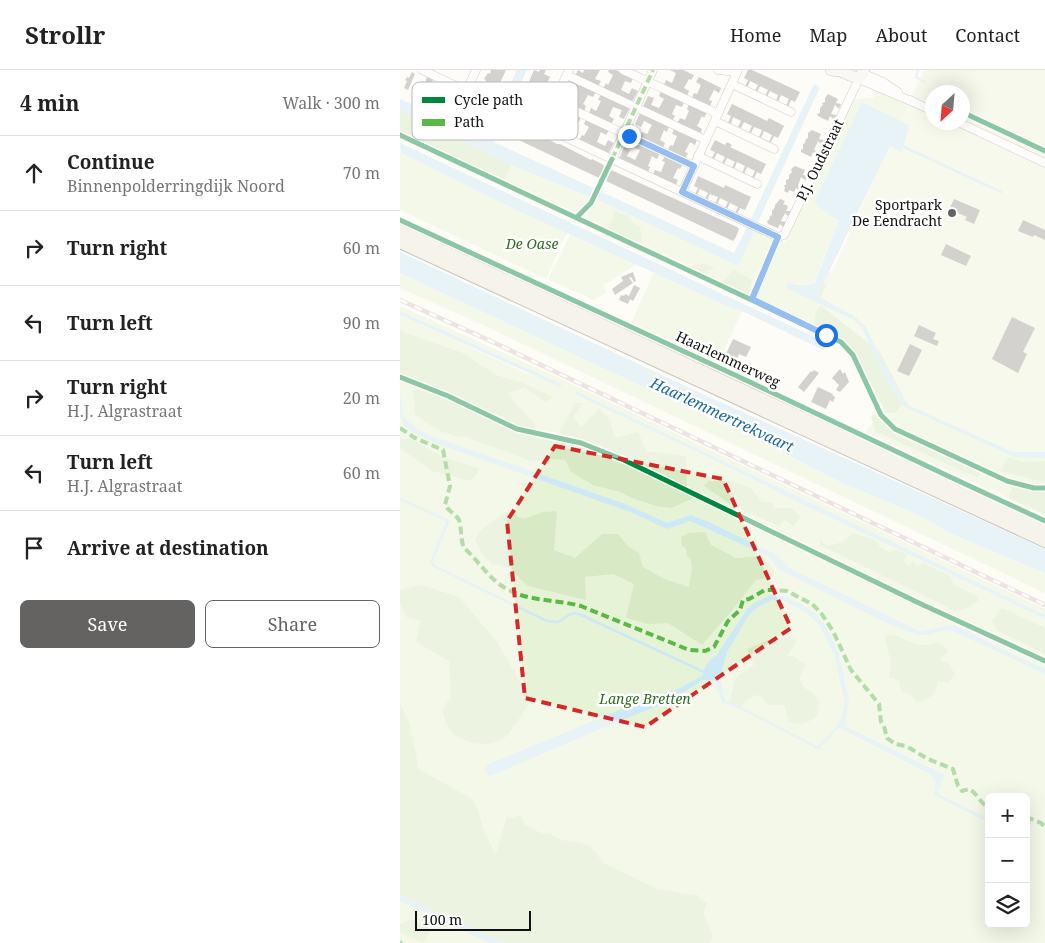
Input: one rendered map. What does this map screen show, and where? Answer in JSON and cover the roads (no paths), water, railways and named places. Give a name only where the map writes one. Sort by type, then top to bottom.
[{"type":"main road","name":"Haarlemmerweg","points":[[400,232],[1045,531]]},
{"type":"main road","points":[[400,242],[1045,542]]},
{"type":"street","points":[[422,70],[447,82]]},
{"type":"street","points":[[470,82],[476,70]]},
{"type":"street","points":[[622,70],[774,149]]},
{"type":"street","points":[[612,159],[638,108],[653,70]]},
{"type":"street","points":[[570,140],[682,192],[738,71],[718,70]]},
{"type":"street","points":[[831,70],[860,73],[883,82],[925,108]]},
{"type":"street","points":[[568,72],[706,140]]},
{"type":"street","name":"P.J. Oudstraat","points":[[682,192],[778,237],[784,235],[860,73]]},
{"type":"street","points":[[732,84],[792,112]]},
{"type":"street","points":[[578,112],[694,166]]},
{"type":"street","points":[[970,128],[1045,164]]},
{"type":"street","points":[[698,156],[757,184]]},
{"type":"water","points":[[517,70],[527,70],[522,82],[511,82]]},
{"type":"water","points":[[814,84],[820,87],[758,222],[751,219]]},
{"type":"water","points":[[400,99],[412,105],[412,116],[400,110]]},
{"type":"water","points":[[862,102],[909,125],[902,152],[890,146],[817,296],[854,316],[865,326],[891,378],[908,405],[1013,452],[1045,452],[1045,458],[1014,457],[903,406],[885,378],[862,328],[854,320],[786,288],[788,283],[800,285],[814,284],[839,221],[818,207],[815,201]]},
{"type":"water","points":[[461,140],[495,140],[494,142],[734,253],[748,225],[756,228],[738,266],[598,200],[511,165]]},
{"type":"water","points":[[400,143],[823,341],[827,347],[821,349],[742,311],[727,306],[523,213],[401,153]]},
{"type":"water","name":"Haarlemmertrekvaart","points":[[400,252],[683,385],[1045,549],[1045,573],[954,535],[919,515],[838,481],[766,443],[400,273]]},
{"type":"water","points":[[400,311],[562,384],[560,387],[400,315]]},
{"type":"water","points":[[576,391],[1045,615],[1045,619],[575,394]]},
{"type":"water","points":[[400,393],[403,417],[418,430],[431,436],[625,504],[667,523],[691,515],[709,522],[776,555],[789,568],[921,632],[950,625],[963,629],[1045,669],[1045,676],[1043,673],[951,630],[918,635],[891,625],[778,569],[770,557],[690,521],[667,529],[633,513],[435,443],[416,434],[405,426],[401,415]]},
{"type":"water","points":[[771,595],[781,595],[815,613],[827,628],[839,654],[849,702],[845,726],[944,775],[938,794],[985,817],[985,821],[934,795],[936,781],[930,774],[836,726],[841,719],[845,703],[835,657],[820,626],[807,613],[785,601],[772,600],[759,606],[749,615],[727,652],[720,677],[725,700],[724,704],[714,680],[704,680],[663,704],[490,776],[486,774],[485,768],[489,764],[639,702],[678,689],[702,676],[707,664],[717,655],[747,609],[754,603]]},
{"type":"water","points":[[400,895],[504,943],[489,943],[400,901]]},
{"type":"waterway","points":[[918,70],[916,77],[924,82]]},
{"type":"waterway","points":[[902,146],[1001,192]]},
{"type":"waterway","points":[[400,499],[448,521],[431,562],[434,566],[547,621],[558,622],[570,615],[579,614],[702,671]]},
{"type":"waterway","points":[[725,702],[743,709],[818,748],[838,727]]},
{"type":"railway","points":[[400,300],[495,343],[1045,605]]},
{"type":"place","name":"Sportpark De Eendracht","points":[[952,213]]},
{"type":"park label","name":"De Oase","points":[[532,244]]},
{"type":"park label","name":"Lange Bretten","points":[[645,699]]}]
